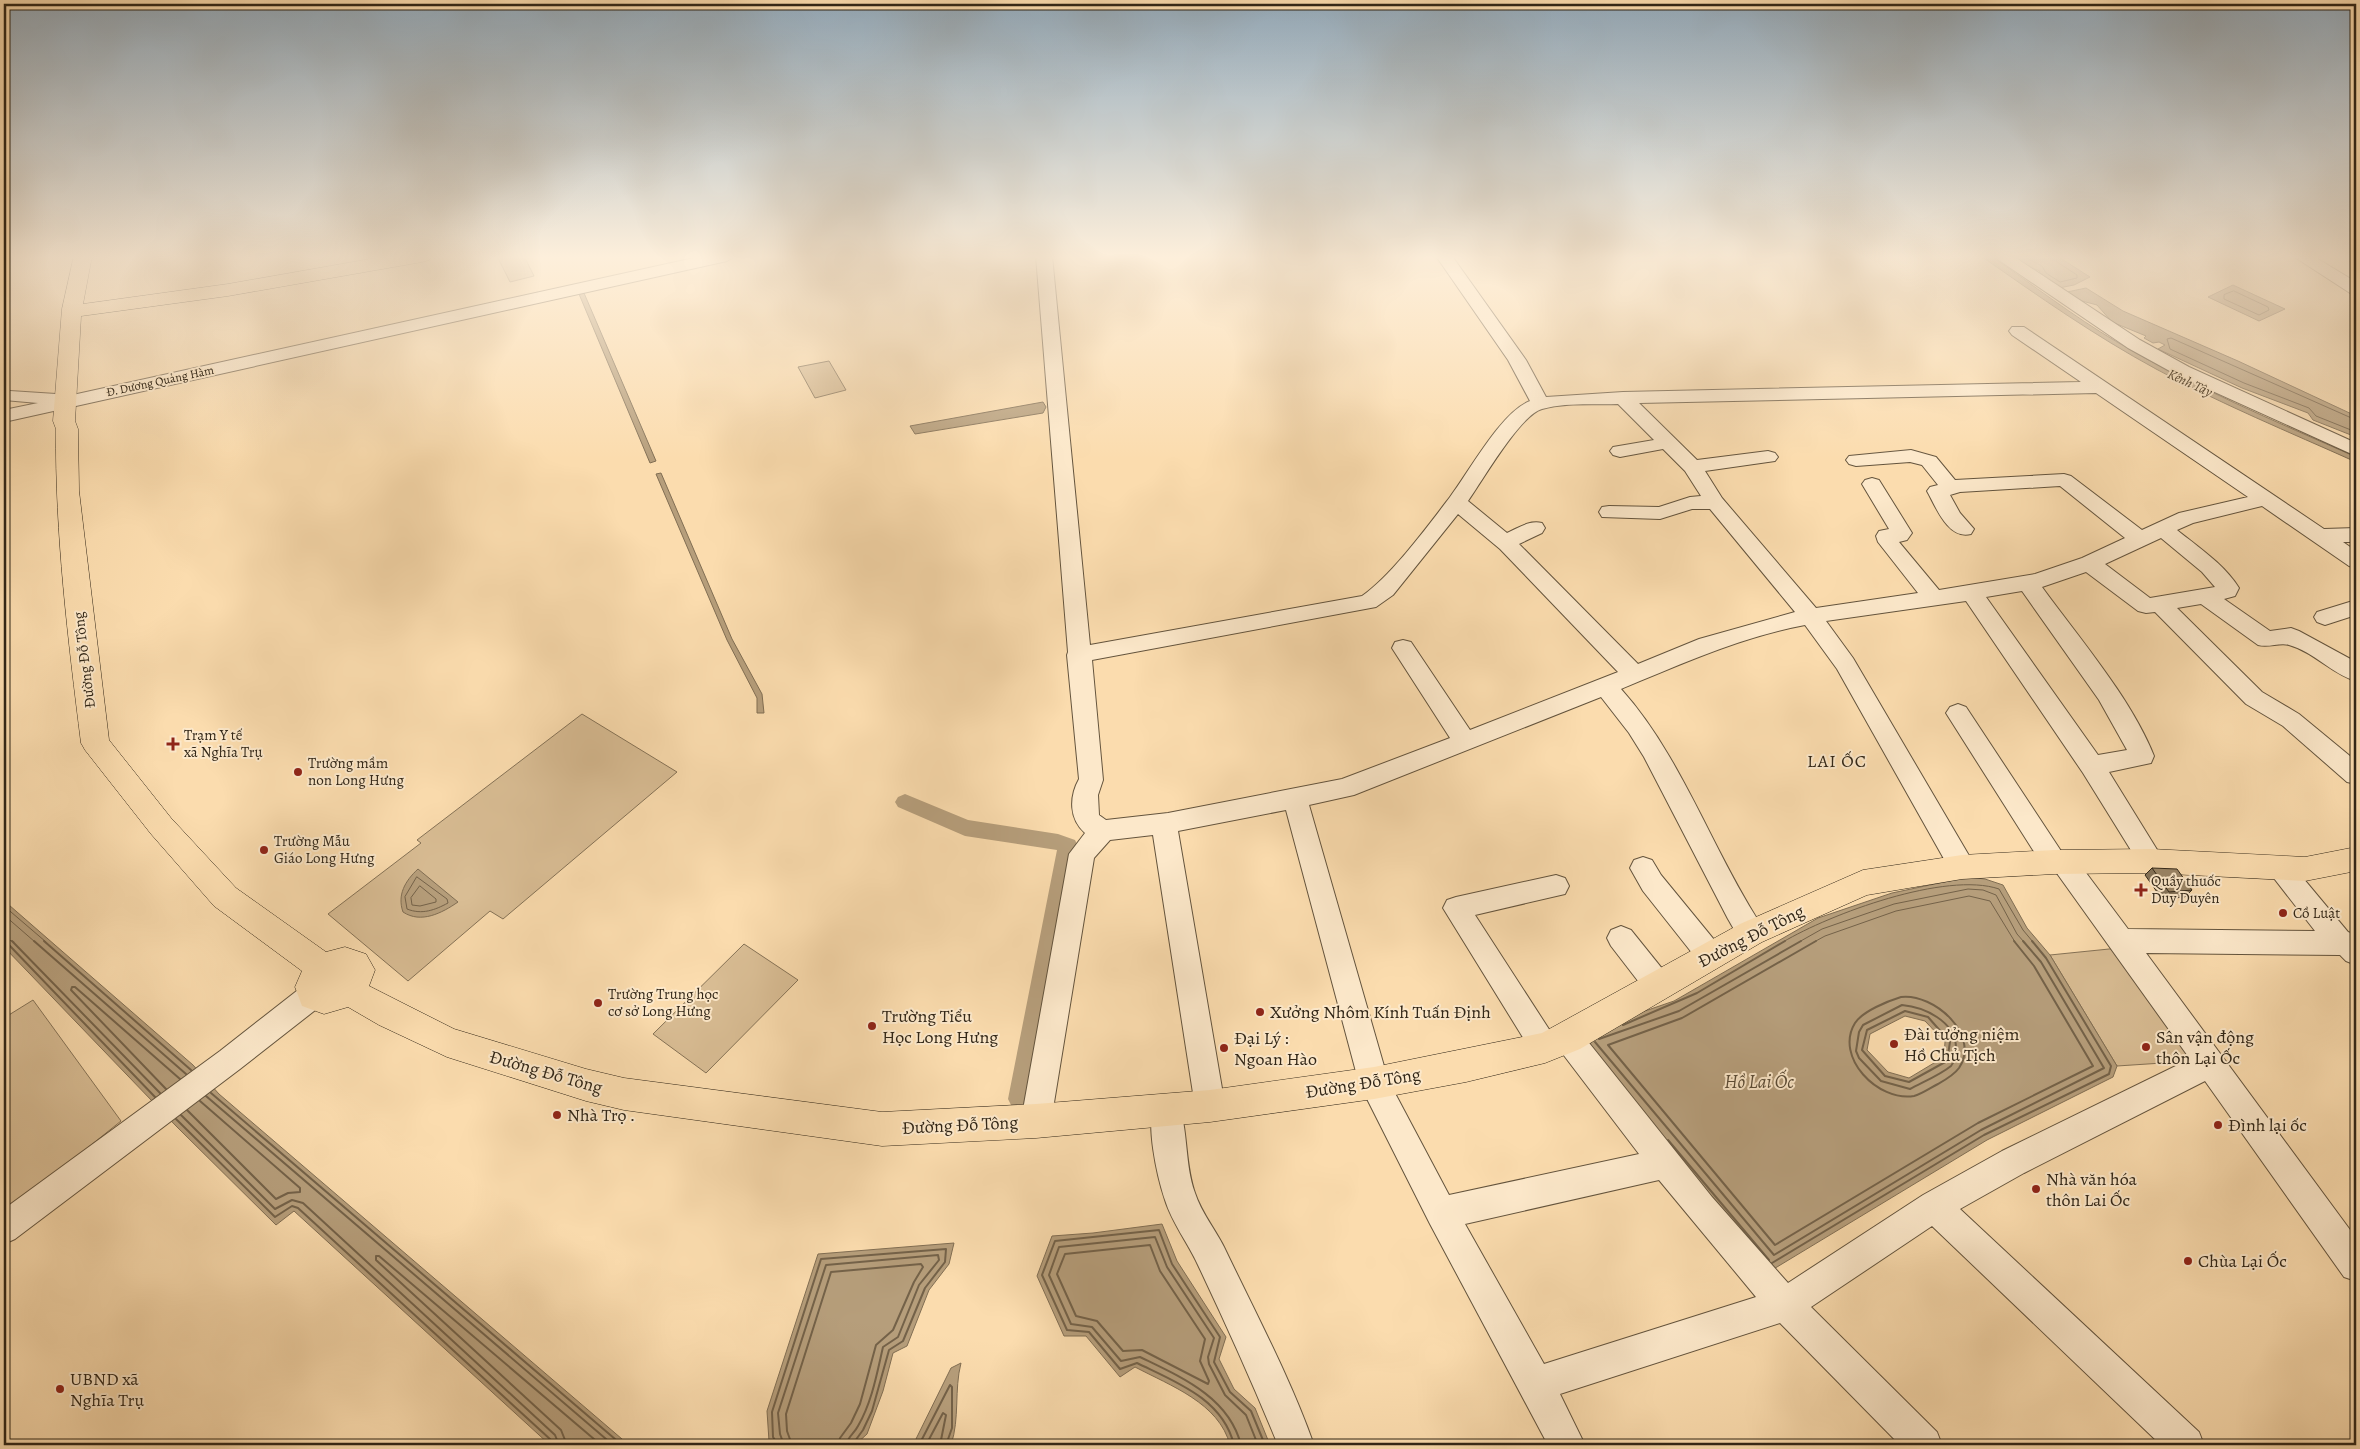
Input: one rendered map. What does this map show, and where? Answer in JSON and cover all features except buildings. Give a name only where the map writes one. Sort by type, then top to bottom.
[{"type":"main road","name":"Đường Đỗ Tông","points":[[71,324],[64,421],[67,429],[67,492],[94,743],[161,826],[225,897],[287,944],[318,981],[341,961],[354,963],[358,967],[359,975],[348,991],[391,1015],[447,1042],[586,1085],[624,1094],[882,1128],[1036,1122],[1210,1106],[1374,1083],[1466,1066],[1556,1043],[1750,933],[1863,882],[1962,866],[2151,861],[2306,869],[2356,859]]},
{"type":"street","name":"Đ. Dương Quảng Hàm","points":[[4,416],[67,399],[415,324]]},
{"type":"street","points":[[1050,324],[1078,655],[1091,780],[1086,786],[1085,812],[1090,822],[1103,831]]},
{"type":"street","points":[[1491,324],[1517,360],[1540,403]]},
{"type":"street","points":[[2103,324],[2134,344],[2192,375],[2356,450]]},
{"type":"street","points":[[2018,331],[2356,561]]},
{"type":"street","points":[[1078,655],[1368,602],[1385,590],[1457,502],[1501,438],[1525,411],[1540,403],[1623,398],[2101,387]]},
{"type":"street","points":[[10,396],[67,399]]},
{"type":"street","points":[[1623,398],[1692,467],[1715,502],[1811,617],[1845,664],[1962,866]]},
{"type":"street","points":[[1620,451],[1667,443]]},
{"type":"street","points":[[1856,460],[1911,456],[1929,461],[1952,488],[1948,491],[1937,491],[1952,517],[1964,528]]},
{"type":"street","points":[[1692,467],[1768,457]]},
{"type":"street","points":[[1950,486],[2064,480],[2140,539]]},
{"type":"street","points":[[1872,484],[1902,533],[1900,535],[1886,536],[1888,542],[1934,599]]},
{"type":"street","points":[[1036,1122],[1082,854],[1103,831],[1164,824],[1345,788],[1465,742],[1632,673],[1707,645],[1782,622],[2038,581],[2089,563],[2164,530],[2186,518],[2265,498]]},
{"type":"street","points":[[1457,502],[1505,542],[1632,673]]},
{"type":"street","points":[[1609,512],[1660,513],[1690,503],[1715,502]]},
{"type":"street","points":[[1505,542],[1535,528]]},
{"type":"street","points":[[2089,563],[2146,606],[2227,591],[2228,588],[2209,568],[2164,530]]},
{"type":"street","points":[[2321,536],[2356,535]]},
{"type":"street","points":[[2027,582],[2107,694],[2137,742],[2142,756],[2092,766]]},
{"type":"street","points":[[1972,593],[2092,766],[2151,861]]},
{"type":"street","points":[[2205,596],[2266,639],[2291,636],[2356,673]]},
{"type":"street","points":[[2160,604],[2254,698],[2291,720],[2356,775]]},
{"type":"street","points":[[2325,617],[2356,607]]},
{"type":"street","points":[[1403,648],[1465,742]]},
{"type":"street","points":[[1604,685],[1617,698],[1645,740],[1690,819],[1717,876],[1750,933]]},
{"type":"street","points":[[1958,713],[2058,862],[2121,941],[2356,1266]]},
{"type":"street","points":[[1295,798],[1374,1083],[1441,1213],[1536,1384],[1567,1445]]},
{"type":"street","points":[[1164,824],[1210,1106]]},
{"type":"street","points":[[1643,868],[1652,883],[1710,955]]},
{"type":"street","points":[[2279,868],[2349,948]]},
{"type":"street","points":[[1556,886],[1456,908],[1556,1043],[1667,1163],[1786,1304],[1878,1394],[1924,1445]]},
{"type":"street","points":[[1621,938],[1658,985]]},
{"type":"street","points":[[2121,941],[2349,948]]},
{"type":"street","points":[[4,1228],[230,1060],[318,981]]},
{"type":"street","points":[[1536,1384],[1786,1304],[1934,1206],[2014,1162],[2210,1064]]},
{"type":"street","points":[[1166,1110],[1172,1168],[1181,1201],[1201,1235],[1258,1355],[1296,1445]]},
{"type":"street","points":[[1441,1213],[1667,1163]]},
{"type":"street","points":[[1934,1206],[2186,1445]]},
{"type":"shaded area","points":[[829,361],[846,390],[815,398],[798,367]]},
{"type":"shaded area","points":[[582,714],[677,772],[503,919],[490,911],[408,981],[328,914],[421,843],[417,840]]},
{"type":"shaded area","points":[[744,944],[798,980],[706,1073],[653,1034]]},
{"type":"shaded area","points":[[2119,948],[2193,1061],[2117,1066],[2050,955]]},
{"type":"shaded area","points":[[33,1000],[121,1121],[50,1178],[4,1211],[4,1018]]},
{"type":"water","points":[[591,324],[597,324],[656,461],[650,463]]},
{"type":"water","name":"Kênh Tây","points":[[2081,324],[2088,324],[2175,374],[2356,457],[2356,462],[2181,382]]},
{"type":"water","points":[[2116,324],[2152,324],[2356,416],[2356,437],[2313,420],[2308,413],[2242,388],[2158,349],[2165,345],[2159,342],[2153,343],[2144,338],[2146,336]]},
{"type":"water","points":[[1043,402],[1046,407],[1043,413],[915,434],[910,426]]},
{"type":"water","points":[[661,473],[732,639],[762,694],[764,713],[757,713],[757,698],[727,640],[656,474]]},
{"type":"water","points":[[418,869],[458,902],[431,916],[417,917],[403,912],[401,900],[403,889],[409,878]]},
{"type":"water","name":"Hồ Lai Ốc","points":[[1968,877],[1985,879],[2003,885],[2027,928],[2050,955],[2117,1066],[2113,1077],[1987,1140],[1772,1270],[1578,1034],[1674,1001],[1818,918],[1892,893]],"holes":[[[1905,1016],[1925,1021],[1945,1042],[1944,1057],[1909,1078],[1888,1072],[1867,1050],[1870,1034]]]},
{"type":"water","points":[[4,897],[9,905],[193,1065],[219,1094],[629,1445],[550,1445],[294,1211],[276,1225],[177,1127],[4,947]]},
{"type":"water","points":[[1162,1224],[1177,1261],[1226,1337],[1219,1359],[1234,1389],[1255,1408],[1270,1445],[1230,1445],[1224,1430],[1216,1418],[1192,1397],[1135,1367],[1120,1377],[1086,1336],[1064,1336],[1037,1276],[1052,1236]]},
{"type":"water","points":[[954,1243],[949,1264],[929,1290],[907,1346],[893,1353],[883,1391],[867,1434],[855,1445],[777,1445],[769,1441],[767,1411],[818,1254]]},
{"type":"water","points":[[961,1363],[954,1435],[951,1445],[913,1445],[951,1368]]},
{"type":"waterway","points":[[905,802],[965,828],[1058,842],[1068,846],[1020,1099]]},
{"type":"place","name":"Trạm Y tế xã Nghĩa Trụ","points":[[173,744]]},
{"type":"place","name":"Trường mầm non Long Hưng","points":[[298,772]]},
{"type":"place","name":"Trường Mẫu Giáo Long Hưng","points":[[264,850]]},
{"type":"place","name":"Quầy thuốc Duy Duyên","points":[[2141,890]]},
{"type":"place","name":"Cồ Luật","points":[[2283,913]]},
{"type":"place","name":"Trường Trung học cơ sở Long Hưng","points":[[598,1003]]},
{"type":"place","name":"Xưởng Nhôm Kính Tuấn Định","points":[[1260,1012]]},
{"type":"place","name":"Trường Tiểu Học Long Hưng","points":[[872,1026]]},
{"type":"place","name":"Đài tưởng niệm Hồ Chủ Tịch","points":[[1894,1044]]},
{"type":"place","name":"Sân vận động thôn Lại Ốc","points":[[2146,1047]]},
{"type":"place","name":"Đại Lý : Ngoan Hào","points":[[1224,1048]]},
{"type":"place","name":"Nhà Trọ .","points":[[557,1115]]},
{"type":"place","name":"Đình lại ốc","points":[[2218,1125]]},
{"type":"place","name":"Nhà văn hóa thôn Lai Ốc","points":[[2036,1189]]},
{"type":"place","name":"Chùa Lại Ốc","points":[[2188,1261]]},
{"type":"place","name":"UBND xã Nghĩa Trụ","points":[[60,1389]]},
{"type":"district","name":"LAI ỐC","points":[[1837,761]]}]
